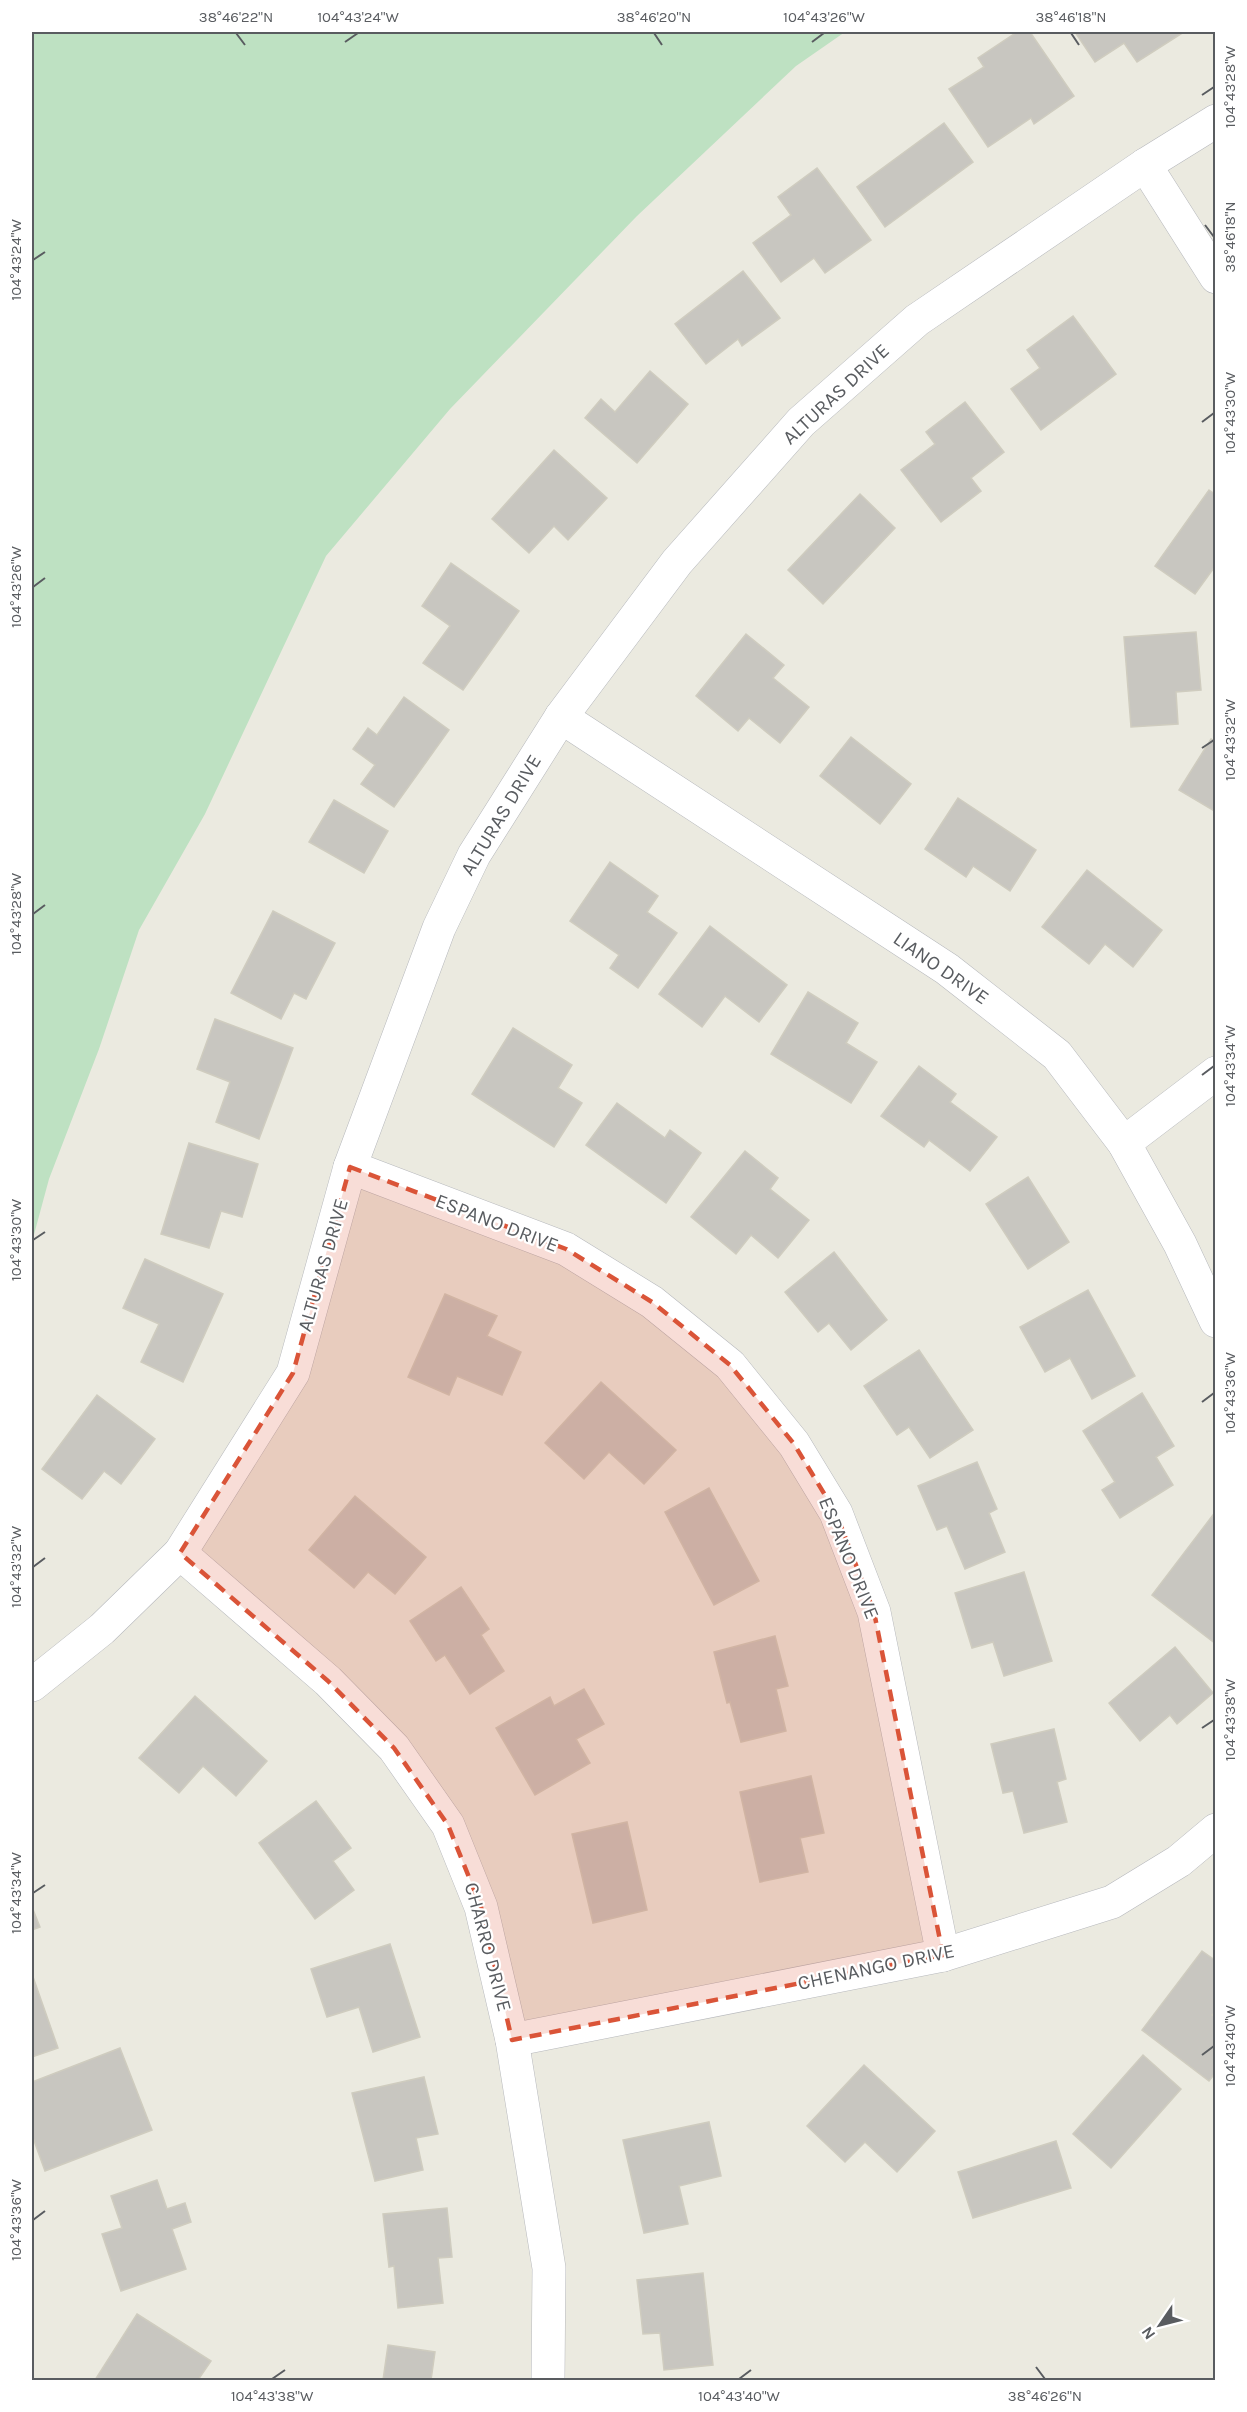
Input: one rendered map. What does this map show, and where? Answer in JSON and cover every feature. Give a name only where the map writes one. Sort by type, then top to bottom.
[{"type":"street","name":"ALTURAS DRIVE","points":[[32,1685],[102,1629],[180,1553],[293,1373],[350,1167],[439,928],[474,855],[561,717],[677,562],[801,422],[917,320],[1145,165],[1215,121]]},
{"type":"street","points":[[1145,165],[1215,278]]},
{"type":"street","name":"LIANO DRIVE","points":[[561,717],[947,969],[1057,1055],[1124,1143],[1180,1244],[1215,1321]]},
{"type":"street","points":[[1124,1143],[1215,1073]]},
{"type":"street","name":"ESPANO DRIVE","points":[[350,1167],[566,1249],[652,1302],[730,1365],[794,1444],[836,1513],[874,1611],[943,1955]]},
{"type":"street","name":"CHARRO DRIVE","points":[[180,1553],[328,1681],[394,1748],[448,1825],[481,1907],[512,2040],[549,2268],[548,2380]]},
{"type":"street","name":"CHENANGO DRIVE","points":[[512,2040],[943,1955],[1112,1902],[1179,1861],[1215,1830]]},
{"type":"highlighted area","points":[[350,1167],[566,1249],[652,1302],[730,1365],[794,1444],[836,1513],[874,1612],[943,1955],[512,2040],[481,1907],[448,1825],[394,1748],[328,1681],[180,1553],[293,1373]]},
{"type":"green space","points":[[32,32],[845,32],[796,66],[637,216],[450,409],[326,556],[205,814],[139,930],[99,1049],[49,1179],[32,1242]]},
{"type":"building","points":[[1017,32],[1030,32],[1074,96],[1034,124],[1031,118],[988,147],[949,89],[984,67],[978,58]]},
{"type":"building","points":[[1075,32],[1184,32],[1137,62],[1124,43],[1095,62]]},
{"type":"building","points":[[944,123],[973,162],[885,227],[857,187]]},
{"type":"building","points":[[817,168],[871,240],[825,273],[814,258],[781,282],[753,243],[791,215],[778,197]]},
{"type":"building","points":[[743,271],[780,318],[742,346],[738,339],[706,364],[675,324]]},
{"type":"building","points":[[1073,316],[1116,374],[1041,430],[1011,389],[1040,368],[1027,350]]},
{"type":"building","points":[[650,371],[688,404],[637,463],[585,418],[601,399],[615,412]]},
{"type":"building","points":[[965,402],[1004,452],[971,478],[981,491],[941,522],[901,470],[935,444],[926,432]]},
{"type":"building","points":[[554,450],[607,498],[568,540],[554,526],[529,553],[492,519]]},
{"type":"building","points":[[1209,490],[1216,495],[1216,565],[1195,594],[1155,566]]},
{"type":"building","points":[[860,494],[895,528],[823,604],[788,570]]},
{"type":"building","points":[[451,563],[519,611],[463,690],[423,663],[450,626],[422,606]]},
{"type":"building","points":[[1196,632],[1201,690],[1176,692],[1178,724],[1131,727],[1124,637]]},
{"type":"building","points":[[746,634],[784,665],[773,678],[809,707],[780,743],[749,718],[738,731],[696,696]]},
{"type":"building","points":[[404,697],[449,730],[394,807],[361,784],[375,765],[353,749],[368,728],[377,735]]},
{"type":"building","points":[[851,737],[911,784],[880,824],[820,776]]},
{"type":"building","points":[[1211,739],[1216,742],[1216,812],[1179,790]]},
{"type":"building","points":[[958,798],[1036,850],[1010,891],[973,866],[966,877],[925,849]]},
{"type":"building","points":[[334,800],[388,831],[364,873],[309,842]]},
{"type":"building","points":[[610,862],[658,896],[647,912],[677,933],[638,988],[610,968],[619,955],[570,921]]},
{"type":"building","points":[[1087,870],[1162,930],[1133,967],[1105,944],[1089,964],[1042,927]]},
{"type":"building","points":[[273,911],[335,943],[306,999],[294,993],[281,1019],[231,993]]},
{"type":"building","points":[[710,926],[787,985],[759,1022],[725,996],[702,1027],[659,994]]},
{"type":"building","points":[[808,992],[858,1023],[846,1043],[877,1062],[851,1103],[771,1054]]},
{"type":"building","points":[[215,1019],[293,1048],[259,1139],[216,1122],[230,1082],[197,1069]]},
{"type":"building","points":[[513,1028],[572,1065],[558,1088],[582,1103],[554,1147],[472,1094]]},
{"type":"building","points":[[919,1066],[956,1094],[950,1102],[997,1137],[970,1171],[929,1140],[924,1147],[881,1116]]},
{"type":"building","points":[[617,1103],[665,1138],[670,1130],[701,1153],[666,1203],[586,1145]]},
{"type":"building","points":[[189,1143],[258,1164],[242,1217],[221,1211],[209,1248],[161,1234]]},
{"type":"building","points":[[745,1151],[778,1178],[770,1189],[809,1220],[778,1258],[751,1235],[736,1254],[691,1217]]},
{"type":"building","points":[[1028,1177],[1069,1242],[1028,1269],[986,1204]]},
{"type":"building","points":[[834,1252],[887,1320],[851,1350],[829,1323],[818,1332],[785,1292]]},
{"type":"building","points":[[145,1259],[223,1294],[183,1382],[141,1362],[159,1324],[123,1308]]},
{"type":"building","points":[[1088,1290],[1135,1376],[1092,1399],[1070,1358],[1045,1372],[1020,1327]]},
{"type":"building","points":[[445,1294],[497,1316],[487,1336],[521,1352],[502,1395],[457,1376],[449,1395],[408,1377]]},
{"type":"building","points":[[919,1350],[973,1430],[930,1458],[909,1427],[897,1435],[864,1386]]},
{"type":"building","points":[[601,1382],[676,1450],[644,1484],[609,1452],[584,1479],[545,1443]]},
{"type":"building","points":[[1142,1393],[1174,1446],[1156,1457],[1173,1485],[1120,1518],[1102,1490],[1115,1482],[1083,1431]]},
{"type":"building","points":[[97,1395],[155,1439],[121,1484],[104,1471],[82,1499],[42,1469]]},
{"type":"building","points":[[977,1462],[997,1509],[989,1513],[1005,1552],[965,1569],[947,1526],[937,1530],[918,1486]]},
{"type":"building","points":[[709,1488],[759,1581],[714,1605],[665,1512]]},
{"type":"building","points":[[355,1496],[426,1557],[395,1594],[368,1572],[354,1588],[309,1550]]},
{"type":"building","points":[[1216,1511],[1216,1644],[1152,1595]]},
{"type":"building","points":[[1024,1572],[1052,1661],[1004,1676],[993,1642],[972,1648],[955,1593]]},
{"type":"building","points":[[461,1587],[489,1629],[481,1635],[504,1671],[470,1694],[445,1655],[436,1661],[410,1621]]},
{"type":"building","points":[[775,1636],[788,1686],[776,1689],[786,1731],[741,1742],[730,1702],[727,1703],[714,1652]]},
{"type":"building","points":[[1175,1647],[1213,1693],[1177,1724],[1170,1715],[1140,1741],[1109,1703]]},
{"type":"building","points":[[584,1689],[604,1724],[576,1739],[590,1763],[535,1795],[496,1728],[550,1697],[554,1706]]},
{"type":"building","points":[[195,1696],[267,1761],[236,1796],[203,1766],[179,1793],[139,1758]]},
{"type":"building","points":[[1054,1729],[1066,1779],[1057,1782],[1067,1822],[1024,1833],[1013,1791],[1003,1793],[991,1744]]},
{"type":"building","points":[[811,1776],[824,1833],[800,1838],[808,1872],[760,1882],[740,1792]]},
{"type":"building","points":[[316,1801],[351,1848],[333,1861],[354,1890],[315,1919],[259,1843]]},
{"type":"building","points":[[627,1822],[647,1910],[593,1923],[572,1834]]},
{"type":"building","points":[[32,1907],[40,1927],[32,1930]]},
{"type":"building","points":[[390,1944],[420,2037],[373,2052],[359,2007],[327,2017],[311,1969]]},
{"type":"building","points":[[1202,1951],[1216,1961],[1216,2011],[1212,2015],[1216,2018],[1216,2072],[1209,2081],[1142,2030]]},
{"type":"building","points":[[32,1974],[58,2048],[32,2057]]},
{"type":"building","points":[[120,2048],[152,2130],[45,2171],[32,2135],[32,2082]]},
{"type":"building","points":[[1143,2055],[1181,2089],[1111,2168],[1073,2134]]},
{"type":"building","points":[[864,2065],[935,2131],[897,2172],[865,2142],[845,2162],[807,2126]]},
{"type":"building","points":[[424,2077],[438,2134],[416,2138],[423,2170],[375,2181],[352,2093]]},
{"type":"building","points":[[709,2122],[721,2176],[679,2186],[688,2224],[644,2233],[623,2140]]},
{"type":"building","points":[[1056,2141],[1071,2188],[973,2218],[958,2172]]},
{"type":"building","points":[[157,2180],[167,2209],[185,2203],[191,2222],[172,2229],[186,2269],[121,2291],[102,2234],[122,2228],[111,2196]]},
{"type":"building","points":[[447,2208],[452,2257],[438,2258],[443,2303],[398,2308],[394,2266],[389,2267],[383,2214]]},
{"type":"building","points":[[703,2273],[713,2365],[664,2370],[660,2333],[643,2334],[637,2280]]},
{"type":"building","points":[[137,2314],[211,2361],[198,2380],[95,2380]]},
{"type":"building","points":[[388,2345],[435,2352],[431,2380],[383,2380]]}]
